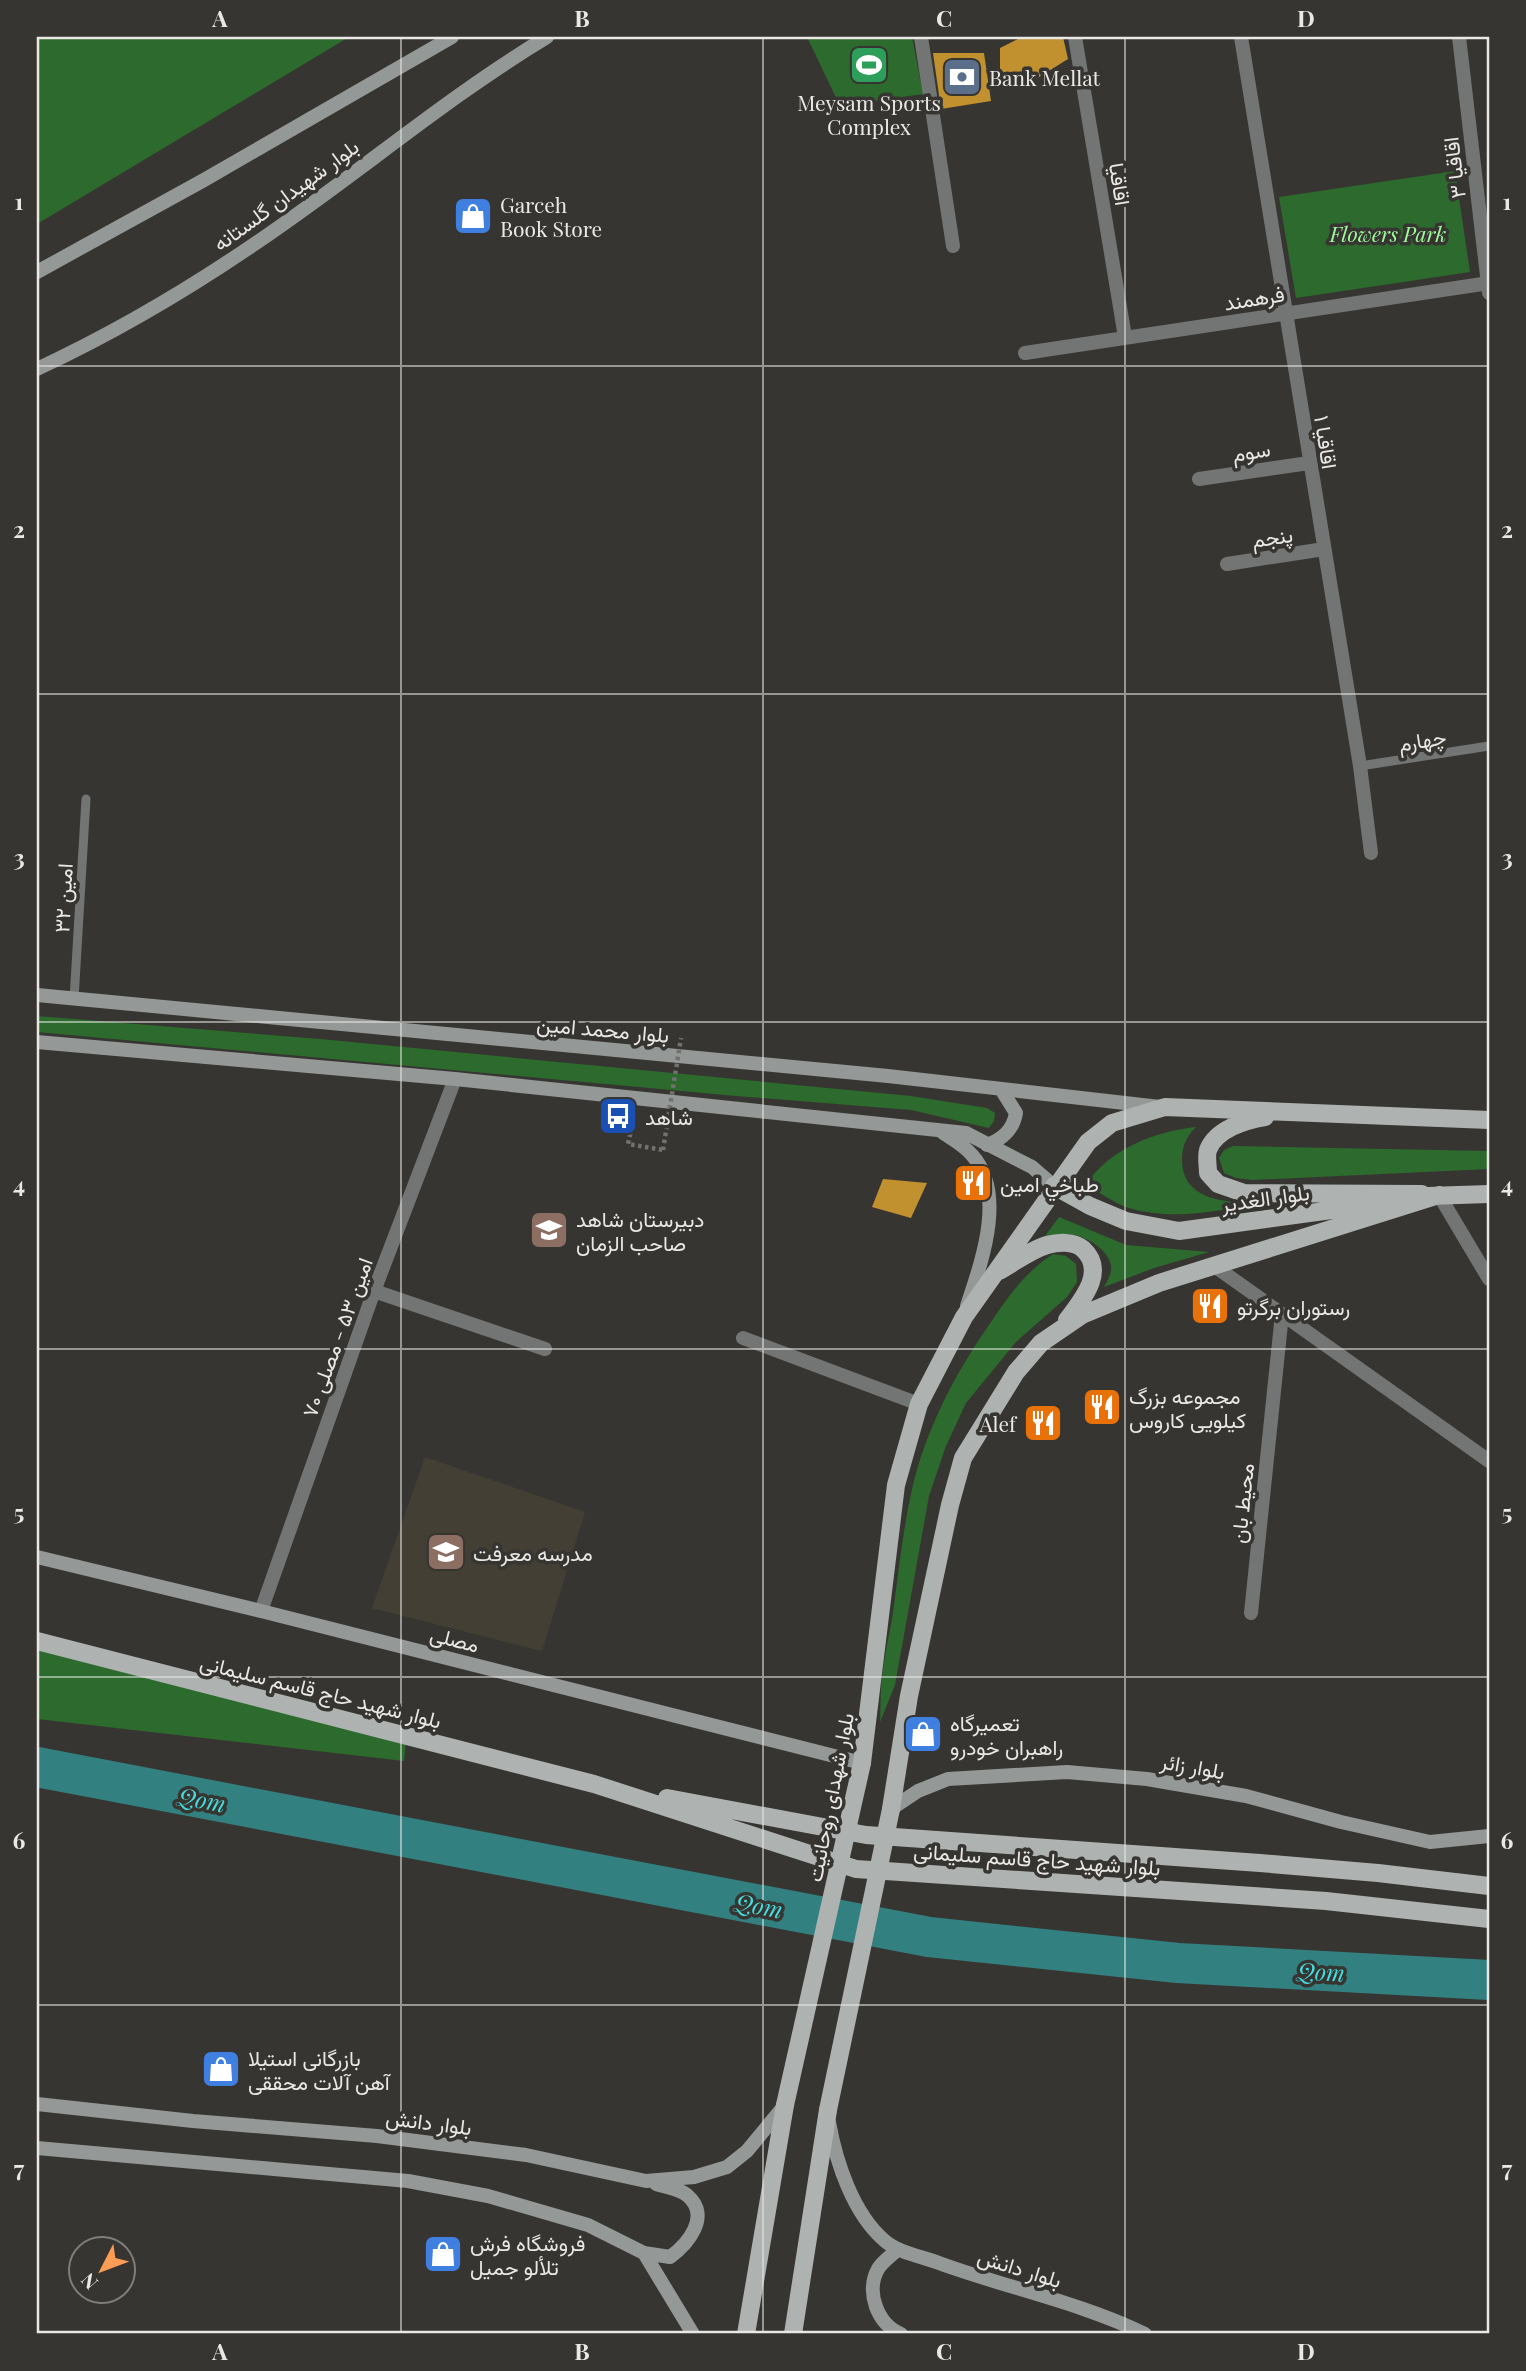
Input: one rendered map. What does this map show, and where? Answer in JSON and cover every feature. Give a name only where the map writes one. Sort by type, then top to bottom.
[{"type":"main road","points":[[419,37],[424,52]]},
{"type":"main road","name":"بلوار شهیدان گلستانه","points":[[37,272],[204,180],[452,37]]},
{"type":"main road","name":"بلوار شهیدان گلستانه","points":[[37,369],[95,342],[153,309],[254,245],[446,102],[547,37]]},
{"type":"main road","name":"بلوار محمد امین","points":[[37,995],[875,1075],[1165,1107]]},
{"type":"main road","points":[[37,1042],[455,1079],[966,1133],[1032,1167],[1055,1186]]},
{"type":"main road","points":[[987,1145],[999,1141],[1014,1125],[1016,1113],[1001,1089]]},
{"type":"main road","name":"بلوار شهدای روحانیت","points":[[746,2334],[785,2105],[862,1763],[896,1485],[919,1404],[964,1317],[1088,1142],[1112,1123],[1165,1107],[1296,1113]]},
{"type":"main road","points":[[1439,1195],[1244,1193],[1218,1184],[1208,1172],[1208,1150],[1224,1131],[1254,1118],[1296,1113],[1489,1120]]},
{"type":"main road","points":[[927,1128],[941,1132],[957,1142],[973,1155],[985,1175],[989,1199],[988,1227],[982,1261],[964,1317]]},
{"type":"main road","name":"بلوار الغدیر","points":[[1055,1186],[1126,1222],[1180,1231],[1439,1195],[1489,1194]]},
{"type":"main road","points":[[793,2334],[828,2110],[891,1809],[909,1696],[950,1505],[963,1458],[1016,1371],[1041,1343],[1082,1315],[1159,1283],[1439,1195]]},
{"type":"main road","points":[[994,1274],[1045,1246],[1064,1242],[1080,1246],[1092,1259],[1094,1273],[1081,1302],[1059,1331]]},
{"type":"main road","name":"مصلی","points":[[37,1557],[862,1763]]},
{"type":"main road","name":"بلوار شهید حاج قاسم سلیمانی","points":[[37,1641],[594,1784],[856,1869],[1326,1901],[1489,1919]]},
{"type":"main road","name":"بلوار زائر","points":[[891,1809],[918,1791],[948,1779],[1067,1772],[1147,1779],[1246,1796],[1341,1822],[1430,1842],[1489,1836]]},
{"type":"main road","name":"بلوار شهید حاج قاسم سلیمانی","points":[[594,1784],[866,1835],[1286,1866],[1489,1886]]},
{"type":"main road","name":"بلوار دانش","points":[[37,2104],[193,2121],[377,2136],[526,2155],[646,2181],[694,2177],[727,2167],[747,2151],[785,2105]]},
{"type":"main road","name":"بلوار دانش","points":[[828,2110],[832,2139],[843,2176],[858,2207],[883,2239],[897,2250],[1051,2298],[1145,2334]]},
{"type":"main road","points":[[37,2148],[408,2181],[488,2196],[588,2225],[644,2253],[670,2257],[690,2240],[697,2223],[696,2208],[688,2195],[646,2181]]},
{"type":"main road","points":[[897,2250],[878,2267],[874,2286],[876,2308],[881,2319],[888,2327],[901,2334]]},
{"type":"main road","points":[[644,2253],[693,2334]]},
{"type":"street","points":[[921,37],[953,246]]},
{"type":"street","name":"اقاقیا","points":[[1075,37],[1125,337]]},
{"type":"street","name":"اقاقیا ۱","points":[[1241,37],[1360,766],[1371,853]]},
{"type":"street","name":"اقاقیا ۳","points":[[1459,37],[1489,286]]},
{"type":"street","name":"فرهمند","points":[[1025,353],[1285,313],[1489,286]]},
{"type":"street","name":"سوم","points":[[1199,479],[1309,463]]},
{"type":"street","name":"پنجم","points":[[1227,564],[1324,549]]},
{"type":"street","name":"امین ۵۳ - مصلی ۷۰","points":[[261,1611],[374,1291],[455,1079]]},
{"type":"street","points":[[1439,1195],[1489,1279]]},
{"type":"street","points":[[1213,1265],[1489,1461]]},
{"type":"street","points":[[374,1291],[545,1349]]},
{"type":"street","name":"محیط بان","points":[[1251,1613],[1282,1314]]},
{"type":"street","points":[[743,1338],[919,1404]]},
{"type":"lane","name":"چهارم","points":[[1360,766],[1489,746]]},
{"type":"lane","name":"امین ۳۲","points":[[74,999],[86,799]]},
{"type":"path","points":[[639,1098],[628,1144],[663,1150],[681,1038]]},
{"type":"shaded area","points":[[425,1457],[585,1512],[542,1651],[372,1608]]},
{"type":"green space","points":[[37,37],[349,37],[37,224]]},
{"type":"green space","name":"Meysam Sports Complex","points":[[807,37],[912,37],[923,94],[840,106]]},
{"type":"green space","name":"Flowers Park","points":[[1455,171],[1470,272],[1296,298],[1279,197]]},
{"type":"green space","points":[[37,1016],[320,1039],[911,1096],[987,1108],[995,1113],[989,1128],[911,1110],[37,1032]]},
{"type":"green space","points":[[1196,1127],[1185,1142],[1182,1156],[1185,1176],[1192,1187],[1215,1199],[1271,1202],[1200,1213],[1164,1214],[1123,1206],[1086,1184],[1096,1171],[1121,1151],[1164,1133]]},
{"type":"green space","points":[[1233,1146],[1489,1151],[1489,1169],[1252,1180],[1224,1173],[1219,1158],[1224,1150]]},
{"type":"green space","points":[[1059,1217],[1126,1245],[1209,1252],[1154,1268],[1104,1287],[1111,1266],[1100,1248],[1080,1237],[1067,1234],[1040,1243]]},
{"type":"green space","points":[[1053,1254],[1066,1256],[1076,1264],[1077,1282],[1067,1297],[1016,1342],[966,1403],[946,1446],[929,1496],[895,1685],[880,1722],[883,1670],[903,1536],[917,1471],[932,1427],[952,1384],[1003,1305],[1017,1286]]},
{"type":"green space","points":[[37,1649],[406,1741],[404,1761],[37,1719]]},
{"type":"building","points":[[1022,37],[1063,37],[1068,59],[1036,79],[1025,71],[1000,75],[1000,48]]},
{"type":"building","name":"Bank Mellat","points":[[933,53],[984,53],[991,101],[941,109]]},
{"type":"building","points":[[883,1179],[927,1183],[911,1218],[872,1207]]},
{"type":"waterway","name":"Qom","points":[[37,1767],[929,1937],[1178,1963],[1489,1980]]},
{"type":"place","name":"Meysam Sports Complex","points":[[869,65]]},
{"type":"place","name":"Bank Mellat","points":[[962,77]]},
{"type":"place","name":"Garceh Book Store","points":[[473,216]]},
{"type":"place","name":"شاهد","points":[[618,1116]]},
{"type":"place","name":"طباخي امين","points":[[973,1183]]},
{"type":"place","name":"دبیرستان شاهد صاحب الزمان","points":[[549,1230]]},
{"type":"place","name":"رستوران برگرتو","points":[[1210,1306]]},
{"type":"place","name":"مجموعه بزرگ کیلویی کاروس","points":[[1102,1407]]},
{"type":"place","name":"Alef","points":[[1043,1423]]},
{"type":"place","name":"مدرسه معرفت","points":[[446,1552]]},
{"type":"place","name":"تعمیرگاه راهبران خودرو","points":[[923,1734]]},
{"type":"place","name":"بازرگانی استیلا آهن آلات محققی","points":[[221,2069]]},
{"type":"place","name":"فروشگاه فرش تلألو جمیل","points":[[443,2254]]}]
